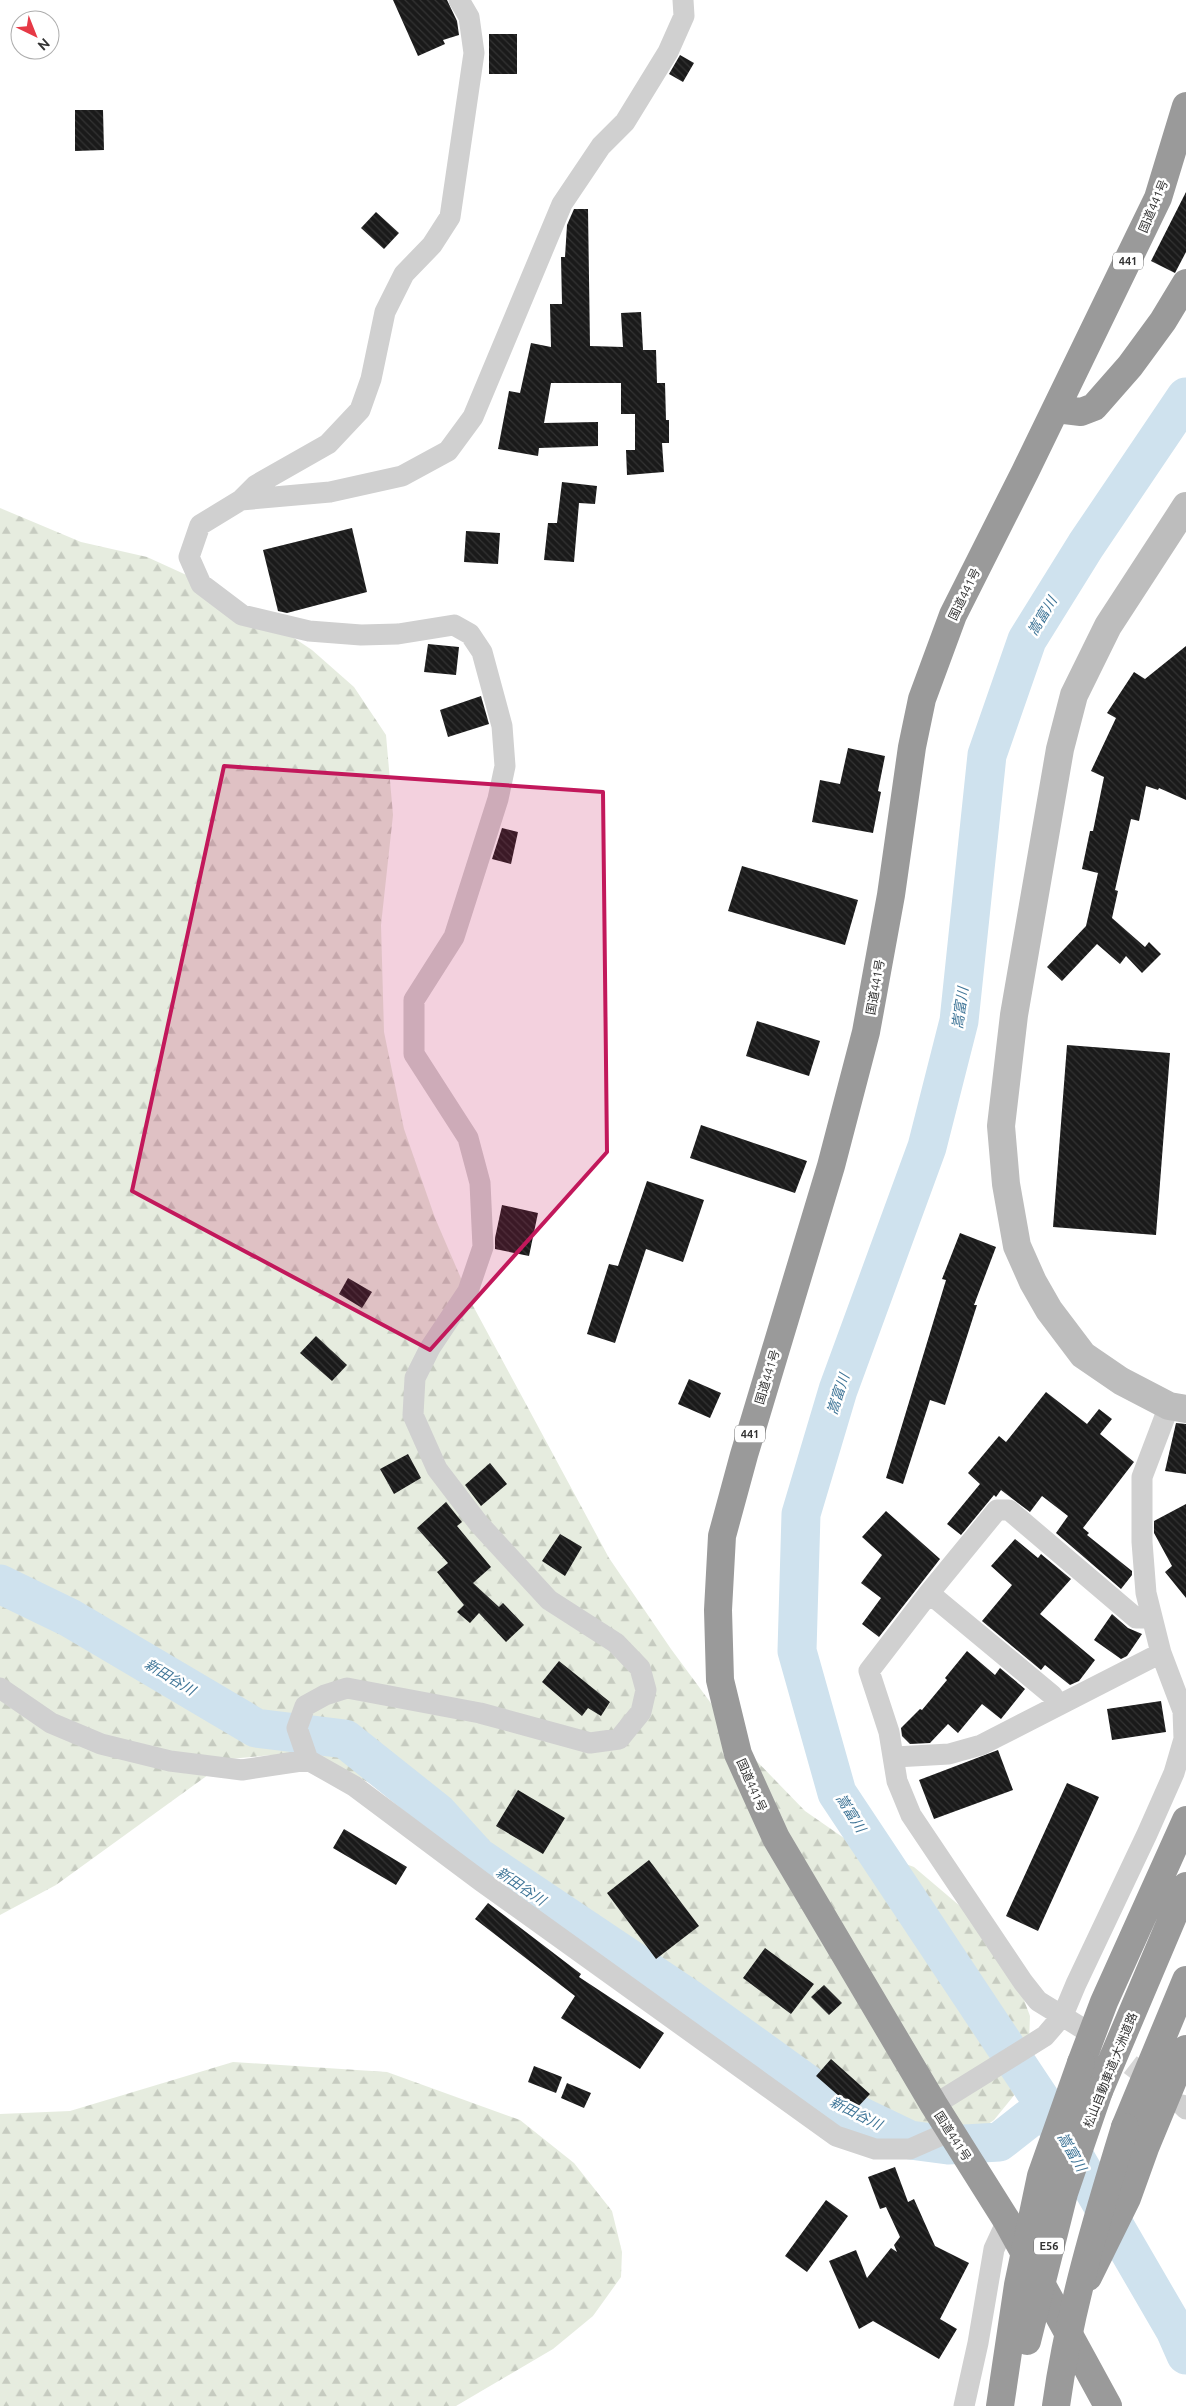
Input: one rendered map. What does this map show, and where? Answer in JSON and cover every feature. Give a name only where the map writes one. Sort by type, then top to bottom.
[{"type":"highway","name":"国道441号","points":[[1108,2406],[1007,2221],[934,2106],[776,1838],[738,1754],[720,1680],[718,1610],[722,1536],[744,1455],[831,1166],[866,1032],[891,895],[912,748],[922,699],[953,615],[1056,410],[1158,198],[1186,106]]},
{"type":"highway","points":[[1056,410],[1081,412],[1094,407],[1130,366],[1158,329],[1186,283]]},
{"type":"highway","points":[[1000,2406],[1018,2285],[1041,2176],[1104,2002],[1186,1820]]},
{"type":"highway","name":"松山自動車道;大洲道路","points":[[1015,2406],[1038,2289],[1064,2193],[1099,2091],[1186,1886]]},
{"type":"highway","points":[[1056,2406],[1076,2302],[1095,2222],[1125,2127],[1186,1980]]},
{"type":"highway","points":[[1076,2302],[1127,2198],[1145,2148],[1186,2049]]},
{"type":"street","points":[[308,1760],[298,1728],[305,1706],[325,1695],[347,1688],[480,1713],[590,1743],[619,1739],[641,1712],[646,1690],[640,1668],[616,1643],[549,1600],[479,1524],[437,1469],[413,1415],[415,1378],[430,1348],[468,1291],[483,1247],[480,1182],[468,1138],[414,1054],[414,1000],[454,937],[498,800],[504,766],[502,726],[482,652],[470,634],[454,625],[398,634],[362,635],[309,630],[242,615],[201,584],[189,558],[200,525],[241,500],[256,485],[328,444],[360,410],[371,379],[385,312],[404,274],[432,245],[450,217],[474,54],[469,17],[459,0]]},
{"type":"street","points":[[241,500],[330,492],[402,476],[448,451],[473,417],[562,204],[601,146],[625,122],[668,52],[684,16],[683,0]]},
{"type":"street","points":[[934,2106],[1045,2036],[1063,2015],[1151,1826],[1174,1773],[1184,1739],[1183,1711],[1161,1653],[1146,1593],[1142,1542],[1142,1477],[1178,1407],[1120,1381],[1083,1355],[1049,1310],[1033,1282],[1017,1246],[1006,1184],[1001,1126],[1016,1005],[1060,749],[1074,696],[1108,626],[1186,506]]},
{"type":"street","points":[[1085,2030],[1038,2001],[1023,1982],[911,1815],[897,1781],[895,1757],[869,1671],[929,1593],[997,1510],[1009,1510],[1136,1618],[1152,1617]]},
{"type":"street","points":[[929,1593],[1052,1695],[1058,1705]]},
{"type":"street","points":[[895,1757],[949,1754],[981,1745],[1161,1653]]},
{"type":"street","points":[[0,1688],[51,1723],[101,1744],[170,1761],[242,1770],[308,1760],[354,1786],[489,1887],[836,2136],[875,2149],[910,2149],[950,2131]]},
{"type":"street","points":[[964,2406],[978,2343],[994,2249],[1007,2221]]},
{"type":"highlighted area","points":[[224,766],[603,792],[607,1152],[430,1350],[132,1191]]},
{"type":"green space","points":[[0,508],[81,542],[147,557],[228,594],[312,650],[354,687],[386,735],[393,815],[381,925],[384,1032],[404,1129],[435,1218],[472,1304],[609,1558],[671,1649],[744,1748],[805,1811],[854,1845],[914,1867],[967,1912],[1010,1962],[1030,2016],[1028,2069],[1020,2088],[994,2120],[962,2142],[917,2156],[872,2153],[560,1934],[451,1841],[370,1783],[318,1760],[271,1755],[230,1759],[56,1885],[0,1915]]},
{"type":"green space","points":[[233,2062],[387,2072],[520,2120],[574,2163],[612,2211],[622,2252],[621,2277],[593,2316],[553,2349],[456,2406],[0,2406],[0,2114],[70,2111]]},
{"type":"building","points":[[393,0],[447,0],[457,21],[459,35],[443,40],[445,44],[418,56]]},
{"type":"building","points":[[489,34],[517,34],[517,74],[489,74]]},
{"type":"building","points":[[680,55],[694,63],[683,82],[669,74]]},
{"type":"building","points":[[75,110],[103,110],[104,150],[75,151]]},
{"type":"building","points":[[1186,192],[1186,252],[1175,273],[1151,261]]},
{"type":"building","points":[[574,209],[588,209],[590,346],[623,347],[621,313],[641,312],[643,350],[656,350],[657,383],[665,383],[666,420],[669,420],[669,443],[662,443],[664,472],[627,475],[626,450],[635,450],[635,414],[621,414],[621,383],[551,383],[544,423],[598,422],[598,446],[539,448],[538,456],[498,449],[509,391],[520,393],[531,343],[551,347],[550,304],[562,304],[561,257],[565,257],[567,225]]},
{"type":"building","points":[[376,212],[399,233],[384,249],[361,228]]},
{"type":"building","points":[[562,482],[597,486],[595,504],[579,503],[574,562],[544,560],[548,523],[557,523]]},
{"type":"building","points":[[352,528],[367,592],[287,613],[278,611],[263,550]]},
{"type":"building","points":[[466,531],[500,533],[498,564],[464,562]]},
{"type":"building","points":[[428,644],[459,647],[456,675],[424,672]]},
{"type":"building","points":[[1186,646],[1186,800],[1159,788],[1158,790],[1146,786],[1139,821],[1131,819],[1115,890],[1118,891],[1112,918],[1145,947],[1149,942],[1161,954],[1142,973],[1126,956],[1120,964],[1097,944],[1062,981],[1047,967],[1086,926],[1098,873],[1082,869],[1090,831],[1093,831],[1104,777],[1091,771],[1116,718],[1107,713],[1134,672],[1145,679]]},
{"type":"building","points":[[481,696],[489,724],[448,737],[440,710]]},
{"type":"building","points":[[848,748],[885,756],[878,791],[881,792],[873,833],[812,822],[820,780],[840,784]]},
{"type":"building","points":[[502,828],[518,832],[511,864],[492,859]]},
{"type":"building","points":[[742,866],[858,900],[845,945],[728,911]]},
{"type":"building","points":[[757,1021],[820,1041],[809,1076],[746,1056]]},
{"type":"building","points":[[1067,1045],[1170,1053],[1156,1235],[1053,1227]]},
{"type":"building","points":[[701,1125],[807,1161],[795,1193],[690,1158]]},
{"type":"building","points":[[647,1181],[704,1200],[683,1262],[646,1249],[615,1343],[587,1334],[609,1264],[618,1266]]},
{"type":"building","points":[[502,1205],[538,1213],[529,1256],[495,1249],[495,1238]]},
{"type":"building","points":[[960,1233],[996,1247],[974,1305],[977,1305],[945,1405],[930,1400],[903,1484],[886,1478],[946,1280],[942,1279]]},
{"type":"building","points":[[348,1278],[372,1292],[362,1308],[339,1294]]},
{"type":"building","points":[[316,1336],[347,1365],[332,1381],[300,1353]]},
{"type":"building","points":[[689,1379],[721,1393],[710,1418],[678,1404]]},
{"type":"building","points":[[1046,1392],[1087,1424],[1099,1409],[1112,1419],[1100,1434],[1134,1462],[1083,1528],[1089,1533],[1087,1535],[1132,1571],[1132,1575],[1121,1589],[1056,1533],[1068,1516],[1042,1496],[1030,1512],[1001,1490],[996,1497],[994,1495],[961,1535],[947,1524],[980,1484],[968,1473],[999,1436],[1006,1442]]},
{"type":"building","points":[[1176,1423],[1186,1424],[1186,1474],[1165,1471]]},
{"type":"building","points":[[408,1454],[421,1478],[394,1494],[380,1469]]},
{"type":"building","points":[[490,1463],[507,1484],[481,1506],[465,1485]]},
{"type":"building","points":[[446,1502],[462,1522],[457,1526],[491,1567],[473,1583],[499,1607],[503,1603],[524,1625],[506,1642],[479,1613],[470,1623],[457,1612],[464,1605],[437,1572],[448,1563],[417,1528]]},
{"type":"building","points":[[1186,1504],[1186,1598],[1165,1572],[1172,1566],[1154,1533],[1154,1521]]},
{"type":"building","points":[[886,1511],[940,1559],[879,1637],[862,1624],[881,1598],[861,1583],[882,1555],[862,1537]]},
{"type":"building","points":[[560,1534],[582,1547],[565,1576],[542,1561]]},
{"type":"building","points":[[1015,1539],[1038,1558],[1041,1554],[1071,1579],[1040,1614],[1095,1660],[1079,1681],[1070,1685],[1045,1665],[1041,1670],[982,1621],[1012,1585],[991,1566]]},
{"type":"building","points":[[1112,1614],[1128,1628],[1142,1634],[1127,1656],[1121,1659],[1094,1640]]},
{"type":"building","points":[[967,1651],[995,1675],[1000,1668],[1025,1689],[1001,1719],[982,1704],[958,1733],[948,1724],[930,1743],[910,1744],[902,1736],[901,1728],[920,1709],[922,1710],[947,1680],[945,1678]]},
{"type":"building","points":[[559,1661],[610,1702],[601,1716],[588,1708],[582,1716],[542,1682]]},
{"type":"building","points":[[1161,1701],[1166,1732],[1112,1740],[1107,1709]]},
{"type":"building","points":[[998,1750],[1013,1790],[934,1819],[919,1780]]},
{"type":"building","points":[[1067,1783],[1099,1797],[1038,1931],[1006,1916]]},
{"type":"building","points":[[518,1790],[565,1818],[543,1854],[496,1826]]},
{"type":"building","points":[[344,1829],[407,1867],[396,1885],[333,1848]]},
{"type":"building","points":[[649,1860],[699,1926],[656,1959],[607,1893]]},
{"type":"building","points":[[488,1903],[581,1974],[579,1977],[664,2033],[640,2069],[561,2018],[575,1996],[475,1919]]},
{"type":"building","points":[[765,1948],[814,1984],[791,2014],[743,1978]]},
{"type":"building","points":[[824,1985],[842,2003],[829,2015],[811,1997]]},
{"type":"building","points":[[831,2059],[870,2094],[855,2110],[816,2076]]},
{"type":"building","points":[[534,2066],[562,2077],[556,2093],[528,2082]]},
{"type":"building","points":[[567,2083],[591,2093],[584,2108],[561,2098]]},
{"type":"building","points":[[895,2167],[908,2202],[914,2199],[935,2246],[969,2263],[940,2319],[957,2329],[939,2359],[873,2321],[859,2329],[829,2261],[856,2250],[867,2278],[891,2248],[897,2252],[894,2245],[900,2237],[886,2207],[880,2209],[868,2177]]},
{"type":"building","points":[[826,2200],[848,2216],[807,2272],[785,2256]]},
{"type":"waterway","name":"嵩富川","points":[[1186,397],[1086,545],[1027,640],[987,755],[959,1021],[927,1147],[838,1390],[801,1514],[797,1651],[837,1793],[1045,2106],[1175,2330],[1186,2355]]},
{"type":"waterway","name":"新田谷川","points":[[0,1584],[70,1618],[256,1728],[345,1739],[438,1813],[478,1857],[691,2000],[835,2104],[910,2140],[948,2145],[999,2142],[1045,2106]]},
{"type":"tunnel","points":[[1105,2045],[1158,2086]]}]
